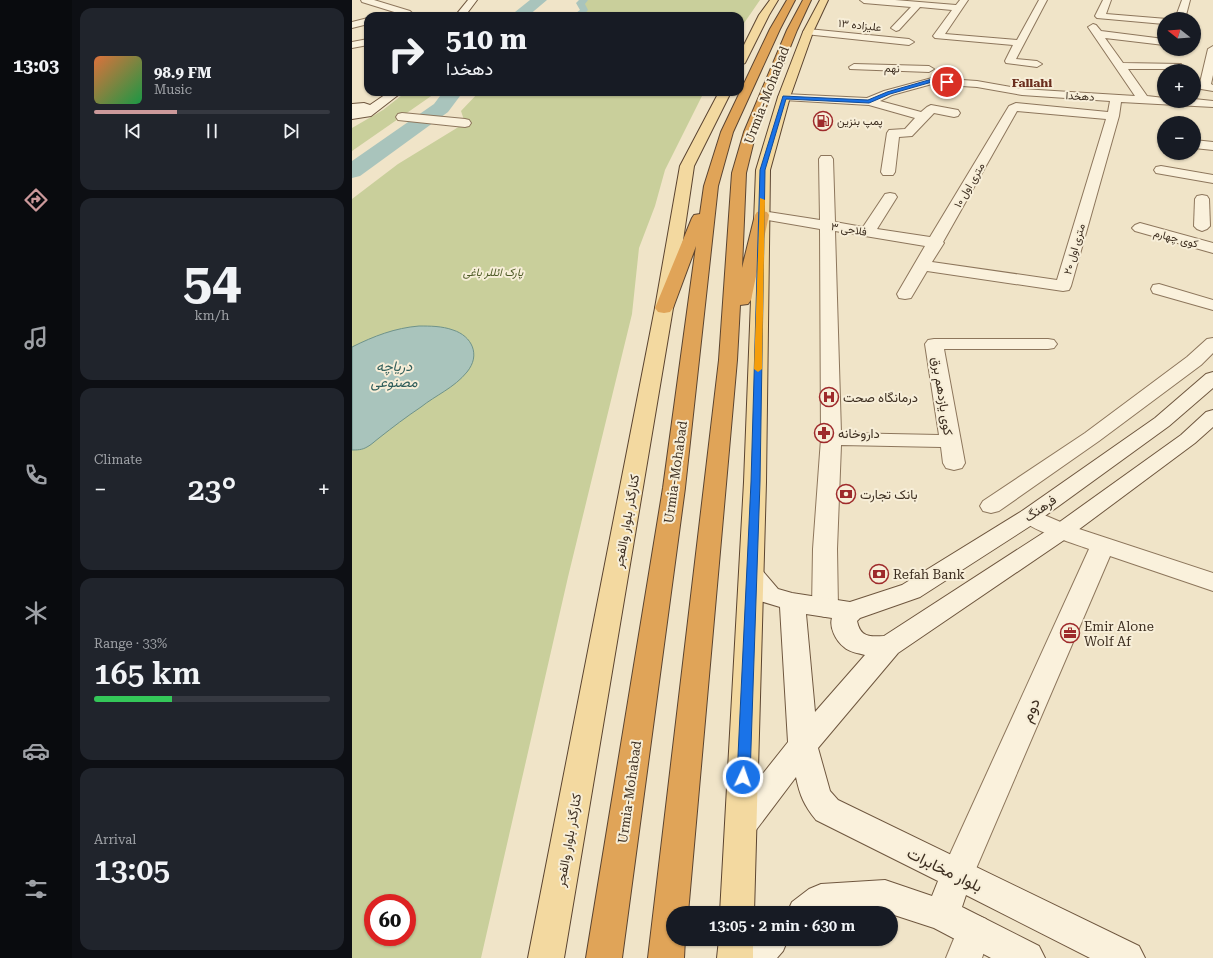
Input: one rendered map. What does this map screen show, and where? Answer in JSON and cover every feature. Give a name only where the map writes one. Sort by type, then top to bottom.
[{"type":"highway","name":"Urmia-Mohabad","points":[[744,95],[775,28],[791,0]]},
{"type":"highway","name":"Urmia-Mohabad","points":[[666,958],[728,360],[739,173],[750,132],[792,30],[807,0]]},
{"type":"highway","name":"Urmia-Mohabad","points":[[604,958],[674,488],[711,186],[727,132],[744,96]]},
{"type":"highway","points":[[664,308],[711,186]]},
{"type":"highway","points":[[728,360],[762,215]]},
{"type":"main road","points":[[744,54],[764,15],[774,0]]},
{"type":"main road","points":[[737,906],[752,575],[763,170],[784,97],[808,32],[824,0]]},
{"type":"main road","name":"کنارگذر بلوار والفجر","points":[[546,958],[664,308],[687,166],[723,96]]},
{"type":"main road","points":[[735,958],[736,946]]},
{"type":"street","points":[[366,0],[404,12]]},
{"type":"street","points":[[463,12],[473,0]]},
{"type":"street","points":[[864,0],[917,5],[961,4]]},
{"type":"street","points":[[1037,64],[1010,61],[1043,0]]},
{"type":"street","points":[[1107,0],[1100,16],[1157,20]]},
{"type":"street","points":[[1182,12],[1186,0]]},
{"type":"street","points":[[930,75],[938,36],[961,4]]},
{"type":"street","points":[[896,28],[917,5]]},
{"type":"street","points":[[352,25],[364,22]]},
{"type":"street","points":[[1143,99],[1127,78],[1096,31],[1157,41]]},
{"type":"street","name":"۱۳ علیزاده","points":[[808,32],[910,42]]},
{"type":"street","points":[[938,36],[1019,43]]},
{"type":"street","points":[[352,45],[364,43]]},
{"type":"street","points":[[1212,47],[1210,73],[1205,87],[1213,88]]},
{"type":"street","points":[[1119,66],[1157,66]]},
{"type":"street","name":"نهم","points":[[854,67],[930,75]]},
{"type":"street","name":"دهخدا","points":[[784,97],[869,102],[930,75],[977,79],[1022,92],[1048,95],[1157,100]]},
{"type":"street","points":[[1127,78],[1142,78]]},
{"type":"street","points":[[1042,82],[1048,95]]},
{"type":"street","points":[[357,111],[380,96]]},
{"type":"street","points":[[357,111],[388,96]]},
{"type":"street","name":"۲۰ متری اول","points":[[922,265],[1061,293],[1113,116],[1116,98]]},
{"type":"street","points":[[869,102],[923,116]]},
{"type":"street","points":[[1201,103],[1213,104]]},
{"type":"street","name":"۱۰ متری اول","points":[[905,294],[1013,108],[1016,107],[1113,116]]},
{"type":"street","points":[[888,172],[892,133],[908,133],[931,109],[954,113]]},
{"type":"street","points":[[402,117],[465,123]]},
{"type":"street","points":[[1201,145],[1213,146]]},
{"type":"street","points":[[825,608],[825,549],[831,439],[826,159]]},
{"type":"street","points":[[1161,170],[1213,179]]},
{"type":"street","points":[[867,232],[890,197]]},
{"type":"street","name":"فلاحی ۳","points":[[762,215],[936,243]]},
{"type":"street","name":"کوی چهارم","points":[[1140,228],[1213,248]]},
{"type":"street","points":[[1159,289],[1213,305]]},
{"type":"street","points":[[991,506],[1092,437],[1194,361],[1213,343]]},
{"type":"street","name":"کوی یازدهم برق","points":[[831,439],[950,441],[934,344],[1048,344]]},
{"type":"street","name":"فرهنگ","points":[[851,611],[911,591],[1030,516],[1162,422],[1213,378]]},
{"type":"street","points":[[742,824],[803,746],[889,646],[1062,531],[1188,439],[1213,416]]},
{"type":"street","points":[[950,441],[954,463]]},
{"type":"street","points":[[1030,516],[1062,531],[1213,582]]},
{"type":"street","name":"دوم","points":[[942,915],[957,874],[1103,545]]},
{"type":"street","points":[[752,575],[769,595],[792,602],[851,611]]},
{"type":"street","name":"بلوار مخابرات","points":[[792,602],[803,746],[816,797],[827,810],[1127,958]]},
{"type":"street","points":[[851,611],[844,620],[844,630],[853,641],[874,647],[889,646]]},
{"type":"street","points":[[813,906],[821,900],[885,896],[942,915],[969,944],[1027,958]]},
{"type":"street","points":[[758,958],[765,946]]},
{"type":"green space","points":[[586,0],[760,0],[744,23],[744,12],[586,12],[583,5]]},
{"type":"green space","points":[[401,96],[431,96],[352,151],[352,128],[383,110]]},
{"type":"green space","name":"پارک ائللر باغی","points":[[475,96],[702,96],[665,170],[655,206],[639,248],[632,314],[568,577],[481,958],[352,958],[352,199],[398,164],[465,123],[461,111]]},
{"type":"water","name":"دریاچه مصنوعی","points":[[419,326],[445,328],[460,333],[469,341],[474,353],[471,366],[462,378],[451,387],[405,418],[370,445],[365,448],[352,450],[352,347],[385,333]]},
{"type":"waterway","points":[[524,12],[540,0]]},
{"type":"waterway","points":[[583,12],[584,10],[580,3],[584,0]]},
{"type":"waterway","points":[[352,171],[441,108],[450,96]]},
{"type":"slow traffic","points":[[758,369],[762,200]]},
{"type":"place","name":"پمپ بنزین","points":[[823,121]]},
{"type":"place","name":"درمانگاه صحت","points":[[829,397]]},
{"type":"place","name":"داروخانه","points":[[824,433]]},
{"type":"place","name":"بانک تجارت","points":[[846,494]]},
{"type":"place","name":"Refah Bank","points":[[879,574]]},
{"type":"place","name":"Emir Alone Wolf Af","points":[[1070,633]]},
{"type":"district","name":"Fallahi","points":[[1032,83]]},
{"type":"route","points":[[743,777],[753,548],[763,170],[773,132],[784,97],[869,102],[888,93],[932,81],[947,82]]}]
